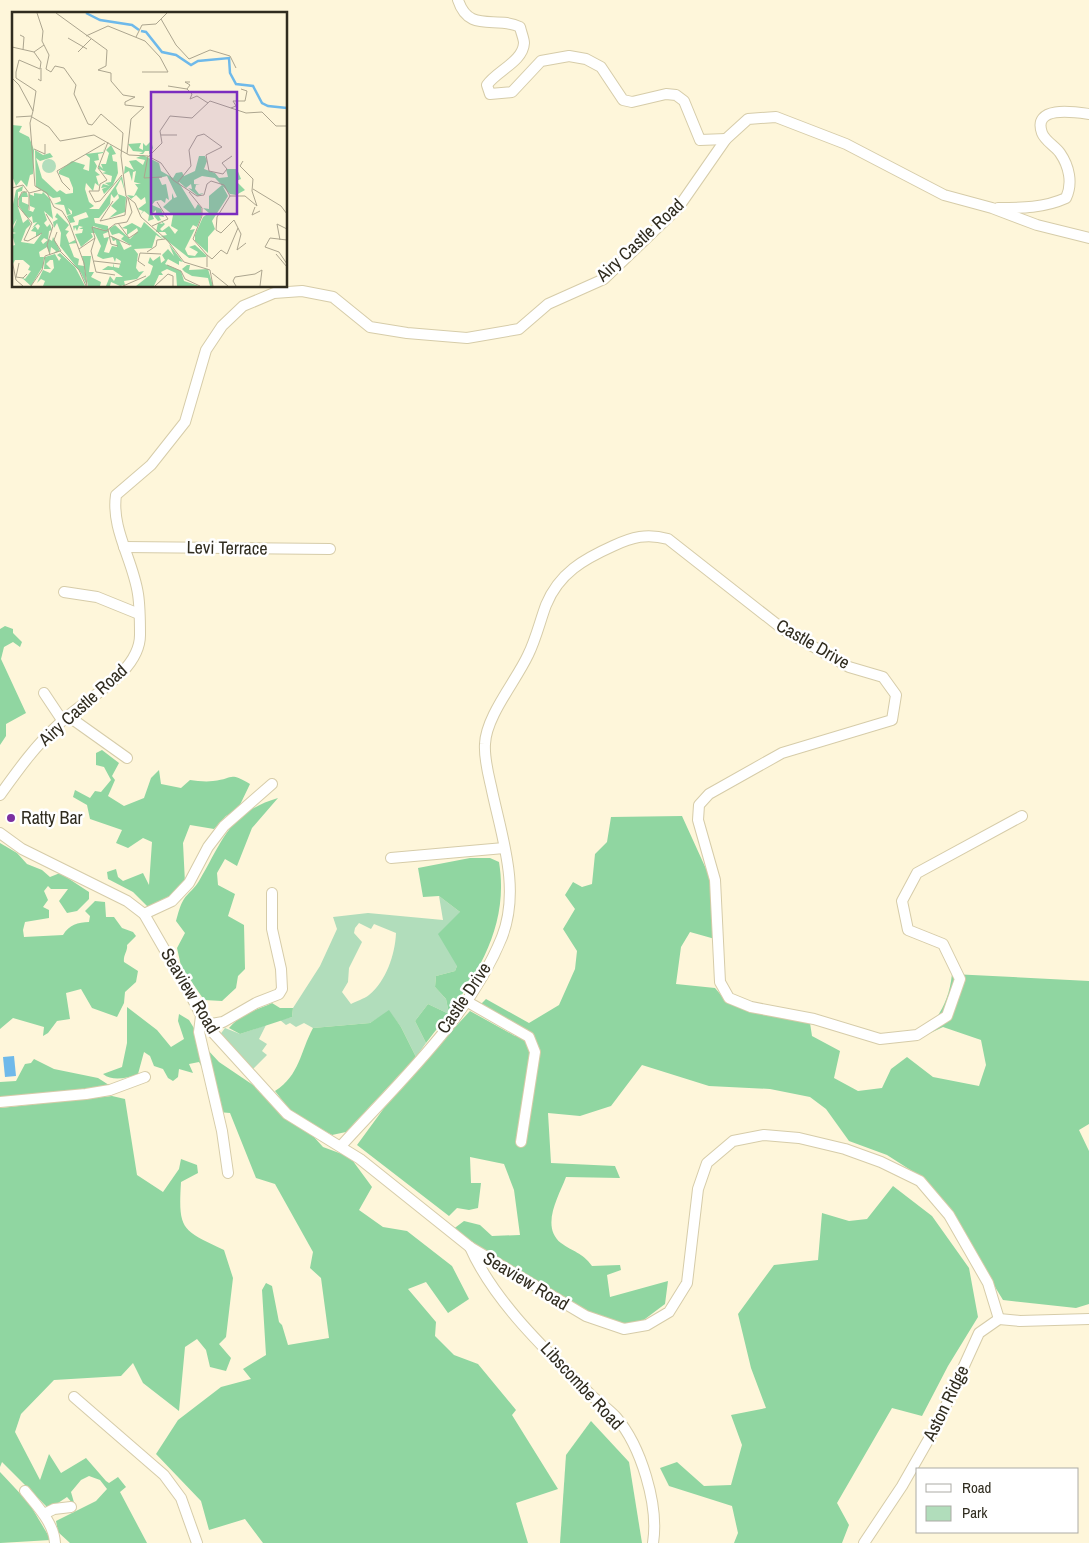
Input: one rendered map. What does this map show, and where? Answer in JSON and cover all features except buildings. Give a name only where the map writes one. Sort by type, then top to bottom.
[{"type":"street","points":[[458,0],[465,16],[477,22],[511,23],[520,27],[524,43],[518,57],[493,76],[487,85],[490,94],[512,92],[541,61],[569,56],[586,59],[601,67],[624,100],[632,102],[666,94],[676,95],[684,101],[700,140],[726,140]]},
{"type":"street","points":[[992,208],[1030,208],[1054,203],[1066,198],[1070,189],[1069,174],[1060,154],[1042,133],[1041,122],[1044,116],[1052,112],[1089,114]]},
{"type":"street","name":"Airy Castle Road","points":[[0,795],[26,758],[65,718],[122,674],[137,652],[140,638],[138,593],[114,511],[116,494],[151,465],[185,422],[206,350],[222,326],[243,306],[274,293],[302,292],[333,297],[370,327],[397,332],[467,338],[518,329],[548,304],[604,279],[678,208],[726,140],[748,119],[776,117],[846,144],[944,195],[992,208],[1037,225],[1089,238]]},
{"type":"street","name":"Castle Drive","points":[[341,1146],[427,1050],[466,1001],[482,978],[502,935],[510,887],[508,860],[486,762],[485,743],[491,722],[529,654],[547,603],[565,574],[585,558],[633,537],[655,535],[668,539],[784,630],[850,667],[883,677],[896,695],[892,720],[782,753],[710,794],[699,805],[698,820],[715,880],[720,982],[729,998],[751,1007],[814,1019],[880,1039],[918,1036],[947,1016],[960,979],[943,944],[908,930],[902,901],[918,873],[1022,816]]},
{"type":"street","name":"Levi Terrace","points":[[124,547],[330,549]]},
{"type":"street","points":[[64,592],[97,597],[139,614]]},
{"type":"street","points":[[44,693],[65,718],[126,758]]},
{"type":"street","points":[[144,914],[172,901],[189,883],[208,847],[224,826],[272,784]]},
{"type":"street","name":"Seaview Road","points":[[0,833],[22,849],[127,901],[144,914],[204,1021],[287,1114],[302,1126],[341,1146],[470,1247],[586,1316],[624,1329],[647,1325],[669,1312],[687,1283],[698,1189],[708,1163],[733,1141],[764,1135],[799,1138],[863,1155],[920,1181],[949,1214],[988,1283],[999,1320]]},
{"type":"street","points":[[391,858],[504,848]]},
{"type":"street","points":[[228,1173],[222,1131],[200,1032],[204,1021],[223,1022],[244,1008],[279,994],[282,989],[282,969],[272,929],[272,893]]},
{"type":"street","points":[[466,1001],[529,1037],[533,1044],[534,1052],[521,1142]]},
{"type":"street","points":[[0,1102],[110,1090],[145,1077]]},
{"type":"street","name":"Libscombe Road","points":[[470,1247],[477,1262],[496,1290],[549,1353],[616,1417],[638,1452],[651,1502],[652,1543]]},
{"type":"street","points":[[999,1320],[1089,1319]]},
{"type":"street","name":"Aston Ridge","points":[[864,1543],[902,1486],[938,1423],[979,1333],[999,1320]]},
{"type":"street","points":[[74,1397],[164,1475],[182,1498],[197,1543]]},
{"type":"street","points":[[25,1491],[44,1514],[56,1543]]},
{"type":"street","points":[[44,1514],[54,1509],[71,1507]]},
{"type":"green space","points":[[5,626],[13,629],[13,633],[22,642],[20,647],[13,642],[4,647],[1,659],[26,713],[6,724],[6,736],[0,745],[0,629]]},
{"type":"green space","points":[[102,750],[119,763],[112,776],[115,780],[108,796],[124,806],[144,798],[151,778],[159,770],[161,784],[181,788],[190,780],[210,781],[231,777],[250,784],[238,809],[226,816],[214,829],[190,825],[183,843],[185,883],[175,899],[152,911],[133,892],[108,879],[107,872],[116,869],[118,877],[123,881],[143,873],[149,885],[152,842],[143,838],[128,848],[116,843],[122,830],[90,819],[87,805],[73,797],[75,790],[90,798],[95,791],[101,792],[111,780],[104,767],[96,765],[96,753]]},
{"type":"green space","points":[[278,798],[252,828],[237,866],[225,859],[217,873],[218,885],[235,894],[228,916],[244,925],[245,969],[238,976],[236,988],[222,1001],[204,1000],[181,966],[177,948],[185,933],[176,921],[180,907],[184,899],[196,886],[221,841],[237,820],[261,804]]},
{"type":"green space","points":[[682,816],[707,871],[713,894],[715,939],[690,932],[681,947],[676,984],[715,988],[727,1002],[810,1023],[812,1036],[840,1051],[834,1078],[858,1091],[882,1088],[891,1069],[907,1057],[933,1077],[979,1086],[986,1065],[981,1040],[943,1027],[922,1037],[946,1001],[952,974],[1089,981],[1089,1124],[1079,1130],[1089,1151],[1089,1304],[1076,1308],[1003,1300],[950,1213],[923,1178],[887,1155],[849,1141],[826,1109],[810,1097],[770,1089],[709,1086],[642,1065],[611,1106],[580,1116],[548,1113],[551,1163],[615,1166],[620,1178],[566,1177],[553,1211],[552,1228],[555,1236],[561,1243],[585,1258],[592,1266],[620,1265],[621,1270],[607,1275],[610,1297],[668,1281],[665,1304],[637,1325],[601,1320],[452,1230],[464,1221],[480,1225],[492,1236],[520,1235],[514,1190],[504,1164],[470,1157],[471,1183],[481,1183],[478,1208],[469,1210],[457,1208],[449,1216],[357,1145],[398,1089],[470,1011],[515,1036],[522,1028],[481,1004],[486,999],[529,1023],[559,1005],[575,969],[577,951],[563,929],[575,909],[565,895],[573,882],[582,887],[592,884],[595,854],[607,842],[611,817]]},
{"type":"green space","points":[[0,843],[17,853],[27,864],[42,870],[50,877],[60,873],[89,892],[89,899],[77,911],[67,913],[59,901],[68,889],[51,889],[48,886],[44,891],[48,900],[43,907],[49,910],[49,918],[25,922],[24,937],[63,935],[74,925],[89,922],[90,916],[85,911],[95,901],[105,902],[106,917],[114,917],[122,928],[133,932],[136,936],[127,945],[124,962],[138,971],[136,982],[125,992],[124,1003],[117,1017],[92,1008],[81,989],[66,993],[70,1019],[57,1021],[48,1033],[43,1036],[44,1027],[13,1018],[0,1029]]},
{"type":"green space","points":[[470,858],[490,858],[499,862],[501,888],[499,913],[483,959],[471,981],[449,1013],[446,999],[435,987],[436,976],[455,971],[457,966],[438,934],[460,912],[439,896],[423,897],[418,868]]},
{"type":"green space","points":[[439,896],[460,912],[457,966],[455,971],[436,976],[435,987],[446,999],[449,1014],[428,1004],[415,1021],[426,1043],[416,1057],[401,1027],[389,1011],[370,1023],[313,1028],[304,1023],[296,1027],[290,1023],[286,1025],[280,1020],[292,1017],[293,1008],[320,966],[337,929],[333,917],[368,913],[443,920]],"holes":[[[359,923],[371,929],[374,924],[396,933],[392,959],[385,975],[375,989],[367,996],[351,1004],[342,992],[348,982],[349,968],[362,942],[354,933],[355,928]]]},
{"type":"green space","points":[[272,1003],[280,1008],[293,1008],[292,1017],[240,1034],[229,1028],[254,1010]]},
{"type":"green space","points":[[428,1004],[448,1014],[426,1043],[415,1021]]},
{"type":"green space","points":[[127,1007],[157,1030],[171,1047],[184,1039],[178,1021],[179,1014],[189,1020],[206,1048],[219,1062],[256,1087],[283,1116],[313,1136],[323,1147],[350,1157],[372,1187],[359,1210],[383,1227],[407,1231],[452,1266],[469,1299],[448,1313],[426,1282],[408,1289],[436,1322],[435,1336],[454,1355],[478,1364],[516,1410],[512,1415],[558,1489],[516,1503],[528,1543],[263,1543],[245,1519],[209,1530],[201,1501],[156,1454],[178,1420],[221,1387],[251,1379],[243,1369],[266,1355],[262,1290],[266,1283],[272,1286],[279,1322],[282,1325],[288,1345],[329,1338],[321,1278],[310,1268],[313,1252],[275,1184],[256,1178],[230,1113],[218,1112],[215,1091],[199,1062],[189,1064],[193,1073],[179,1069],[178,1077],[173,1081],[168,1078],[163,1069],[154,1066],[150,1056],[144,1052],[138,1074],[116,1079],[103,1074],[122,1067],[127,1043]]},
{"type":"green space","points":[[389,1010],[401,1027],[416,1057],[346,1132],[332,1135],[293,1114],[275,1091],[290,1078],[295,1070],[313,1028],[370,1023]]},
{"type":"green space","points":[[266,1025],[259,1039],[267,1044],[262,1051],[267,1055],[251,1071],[219,1036],[225,1028],[240,1034]]},
{"type":"green space","points":[[34,1059],[54,1069],[98,1078],[112,1087],[0,1099],[0,1082],[16,1081],[25,1064],[31,1063]]},
{"type":"green space","points":[[112,1096],[125,1099],[137,1175],[163,1192],[179,1169],[181,1159],[197,1165],[198,1173],[181,1182],[182,1220],[191,1233],[224,1250],[233,1278],[226,1337],[219,1344],[231,1358],[226,1371],[210,1367],[206,1350],[197,1339],[185,1347],[179,1411],[143,1383],[133,1363],[121,1376],[54,1380],[21,1414],[15,1432],[40,1480],[49,1454],[61,1473],[86,1458],[106,1481],[109,1483],[118,1477],[126,1487],[120,1492],[147,1543],[70,1543],[58,1532],[56,1521],[96,1501],[107,1489],[100,1480],[89,1476],[81,1480],[71,1492],[75,1506],[67,1497],[49,1509],[2,1462],[0,1467],[0,1108]]},
{"type":"green space","points":[[893,1186],[932,1216],[969,1268],[978,1317],[948,1366],[922,1416],[892,1408],[837,1503],[849,1525],[842,1543],[734,1543],[738,1533],[732,1506],[669,1486],[660,1468],[677,1462],[704,1486],[731,1485],[742,1445],[731,1415],[766,1408],[751,1368],[738,1314],[774,1265],[818,1260],[822,1213],[849,1221],[867,1219]]},
{"type":"green space","points":[[591,1421],[629,1462],[642,1543],[560,1543],[566,1455]]},
{"type":"green space","points":[[0,1472],[29,1503],[51,1540],[0,1543]]},
{"type":"water","points":[[14,1056],[16,1076],[5,1077],[3,1057]]},
{"type":"place","name":"Ratty Bar","points":[[11,818]]}]
